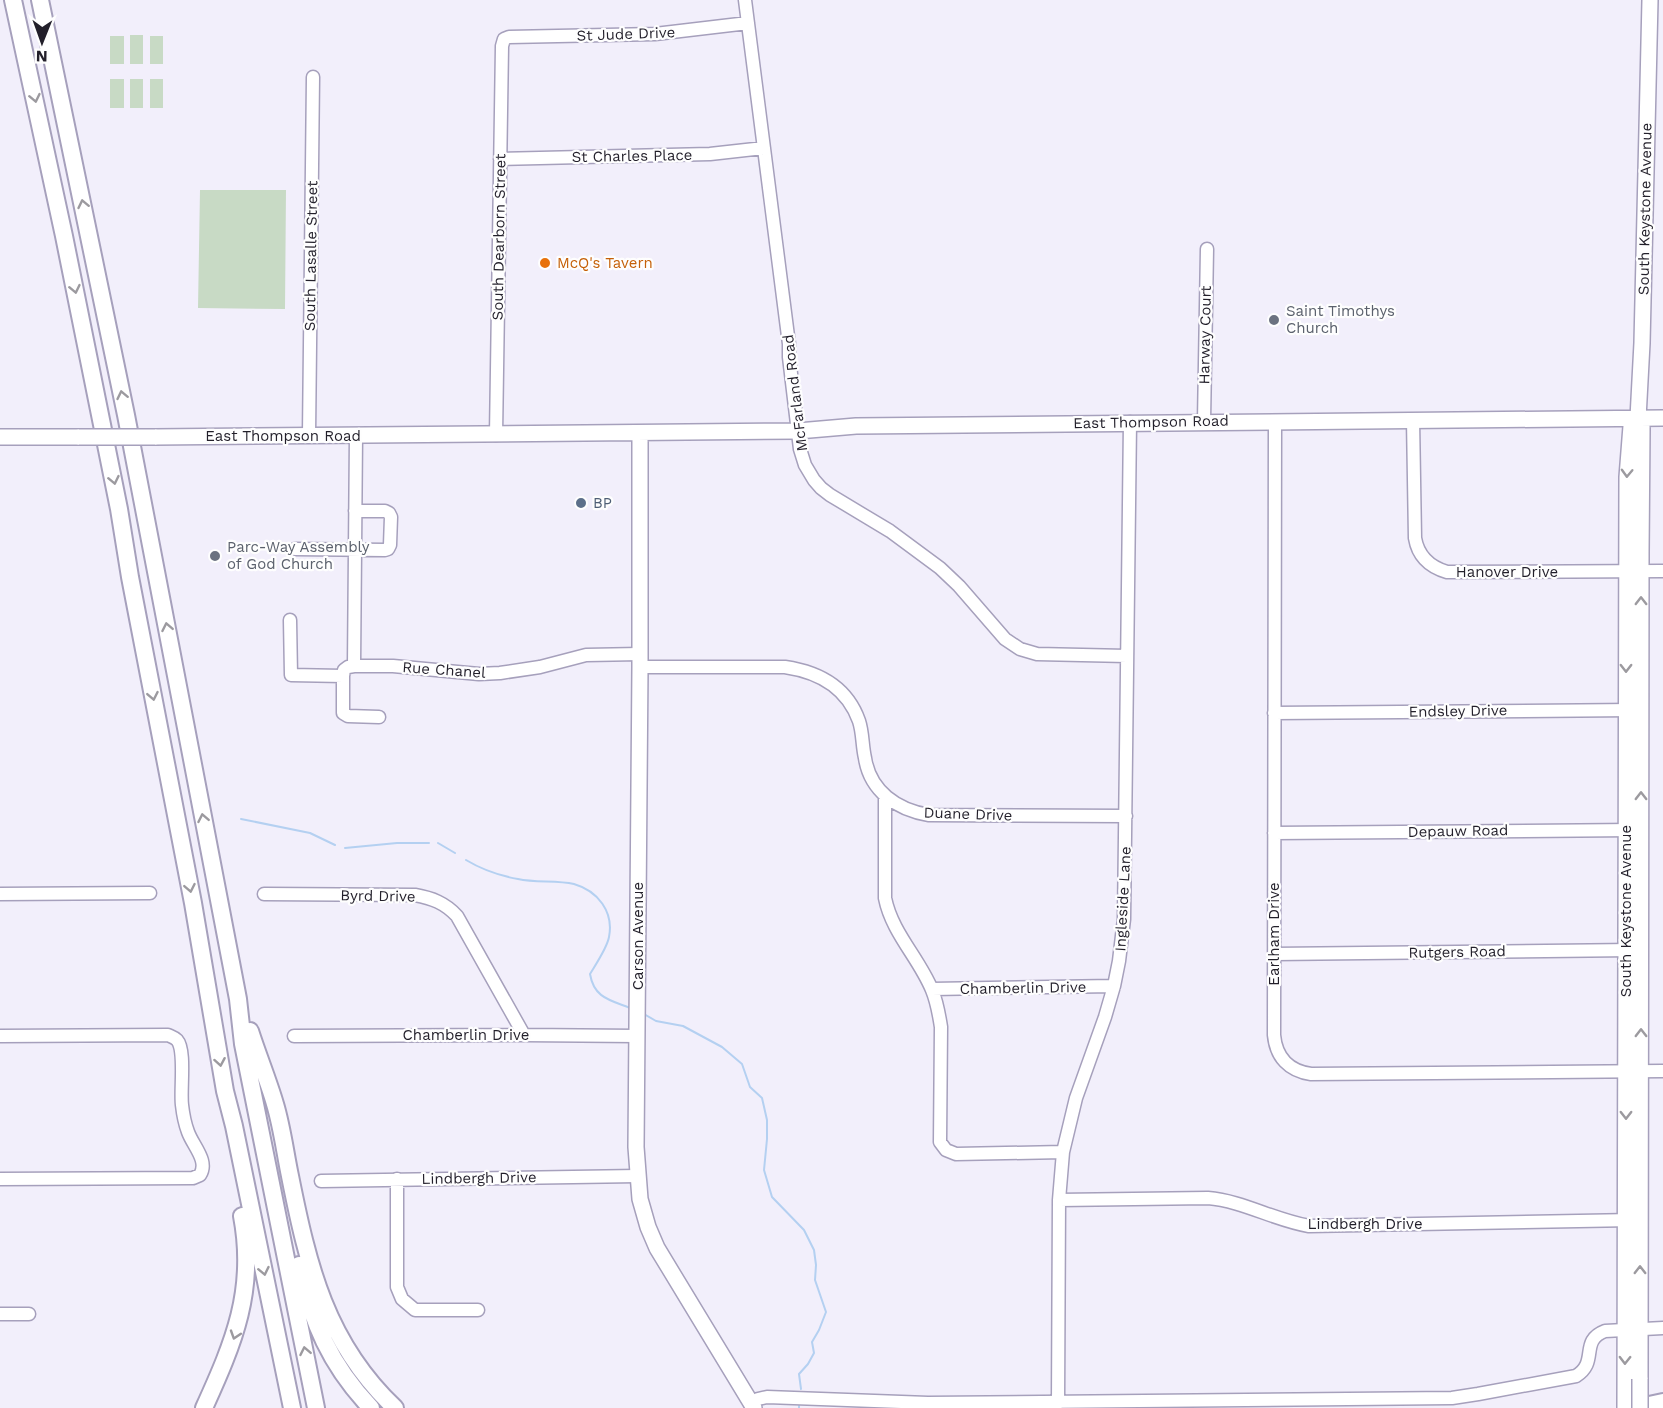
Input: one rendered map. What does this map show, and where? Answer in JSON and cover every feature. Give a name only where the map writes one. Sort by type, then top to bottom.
[{"type":"highway","points":[[13,0],[64,236],[119,509],[193,903],[225,1091],[292,1408]]},
{"type":"highway","points":[[40,0],[126,415],[238,999],[243,1044],[316,1408]]},
{"type":"highway","points":[[238,999],[276,1106],[301,1226],[327,1313],[362,1373],[395,1408]]},
{"type":"highway","points":[[260,1060],[267,1107],[304,1288],[319,1331],[335,1364],[371,1408]]},
{"type":"highway","points":[[204,1408],[235,1334],[242,1306],[246,1257],[245,1235],[226,1128],[225,1091]]},
{"type":"highway","points":[[196,1408],[225,1361]]},
{"type":"highway","points":[[1635,1408],[1663,1402]]},
{"type":"main road","name":"South Keystone Avenue","points":[[1640,1408],[1633,1381],[1634,571],[1627,477],[1631,426],[1638,418],[1654,7]]},
{"type":"main road","name":"East Thompson Road","points":[[0,437],[496,435],[798,431],[856,426],[1663,417]]},
{"type":"main road","name":"Carson Avenue","points":[[640,433],[637,1036],[640,1199],[657,1248],[752,1405]]},
{"type":"main road","name":"South Keystone Avenue","points":[[1625,1408],[1633,1381]]},
{"type":"street","name":"McFarland Road","points":[[745,0],[789,344],[800,449],[805,465],[814,480],[830,495],[890,531],[940,568],[1010,644],[1037,654],[1127,656]]},
{"type":"street","name":"St Jude Drive","points":[[504,39],[509,37],[655,34],[748,23]]},
{"type":"street","name":"South Dearborn Street","points":[[496,435],[502,46],[504,39]]},
{"type":"street","name":"South Lasalle Street","points":[[309,435],[313,77]]},
{"type":"street","name":"St Charles Place","points":[[500,159],[710,154],[764,148]]},
{"type":"street","name":"Harway Court","points":[[1204,422],[1206,249]]},
{"type":"street","name":"Hanover Drive","points":[[1413,420],[1415,538],[1418,549],[1430,564],[1447,572],[1663,571]]},
{"type":"street","name":"Earlham Drive","points":[[1275,421],[1274,1043],[1278,1053],[1284,1062],[1300,1072],[1311,1074],[1663,1071]]},
{"type":"street","name":"Ingleside Lane","points":[[1058,1403],[1059,1200],[1063,1152],[1076,1098],[1114,986],[1125,920],[1130,422]]},
{"type":"street","points":[[356,435],[354,666],[344,670],[344,713],[348,717],[379,717]]},
{"type":"street","points":[[295,549],[388,549],[391,517],[389,513],[356,511]]},
{"type":"street","points":[[290,620],[291,675],[343,676]]},
{"type":"street","name":"Rue Chanel","points":[[354,666],[393,666],[479,674],[540,667],[586,655],[640,661]]},
{"type":"street","name":"Duane Drive","points":[[640,661],[785,667],[804,670],[821,677],[844,695],[854,711],[862,731],[867,769],[874,781],[885,796],[903,808],[914,812],[929,815],[1126,816]]},
{"type":"street","name":"Endsley Drive","points":[[1275,713],[1634,710]]},
{"type":"street","points":[[885,796],[886,905],[892,922],[932,989],[939,1011],[941,1027],[940,1142],[944,1148],[956,1154],[1063,1152]]},
{"type":"street","name":"Depauw Road","points":[[1274,833],[1634,830]]},
{"type":"street","points":[[0,894],[150,893]]},
{"type":"street","name":"Byrd Drive","points":[[264,894],[415,895],[429,897],[440,902],[457,916],[524,1035]]},
{"type":"street","name":"Rutgers Road","points":[[1274,954],[1633,950]]},
{"type":"street","name":"Chamberlin Drive","points":[[932,989],[1114,986]]},
{"type":"street","points":[[0,1036],[168,1035],[175,1039],[180,1046],[182,1062],[183,1115],[189,1134],[202,1159],[203,1170],[200,1175],[193,1178],[0,1179]]},
{"type":"street","name":"Chamberlin Drive","points":[[294,1036],[637,1036]]},
{"type":"street","name":"Lindbergh Drive","points":[[321,1180],[638,1176]]},
{"type":"street","points":[[397,1179],[398,1287],[402,1299],[415,1310],[478,1310]]},
{"type":"street","name":"Lindbergh Drive","points":[[1059,1200],[1215,1198],[1241,1204],[1295,1223],[1319,1226],[1633,1220]]},
{"type":"street","points":[[0,1314],[29,1314]]},
{"type":"street","points":[[752,1405],[758,1399],[767,1397],[928,1403],[1461,1397],[1576,1376],[1586,1367],[1590,1345],[1598,1334],[1605,1331],[1663,1328]]},
{"type":"green space","points":[[130,35],[143,35],[143,64],[130,64]]},
{"type":"green space","points":[[110,36],[124,36],[124,64],[110,64]]},
{"type":"green space","points":[[150,36],[163,36],[163,64],[150,64]]},
{"type":"green space","points":[[110,79],[124,79],[124,108],[110,108]]},
{"type":"green space","points":[[130,79],[143,79],[143,108],[130,108]]},
{"type":"green space","points":[[150,79],[163,79],[163,108],[150,108]]},
{"type":"green space","points":[[200,190],[286,190],[285,309],[198,308]]},
{"type":"waterway","points":[[241,819],[310,833],[335,845]]},
{"type":"waterway","points":[[345,848],[397,843],[429,843]]},
{"type":"waterway","points":[[438,843],[455,853]]},
{"type":"waterway","points":[[466,860],[512,878],[574,884],[583,887],[597,897],[606,911],[610,928],[606,946],[590,974],[592,982],[604,997],[630,1008]]},
{"type":"waterway","points":[[644,1014],[656,1021],[683,1026],[722,1047],[742,1064],[750,1087],[762,1098],[767,1120],[764,1170],[772,1197],[804,1230],[814,1250],[815,1280],[826,1312],[812,1342],[814,1353],[799,1374],[801,1389]]},
{"type":"place","name":"McQ's Tavern","points":[[545,263]]},
{"type":"place","name":"Saint Timothys Church","points":[[1274,320]]},
{"type":"place","name":"BP","points":[[581,503]]},
{"type":"place","name":"Parc-Way Assembly of God Church","points":[[215,556]]}]
